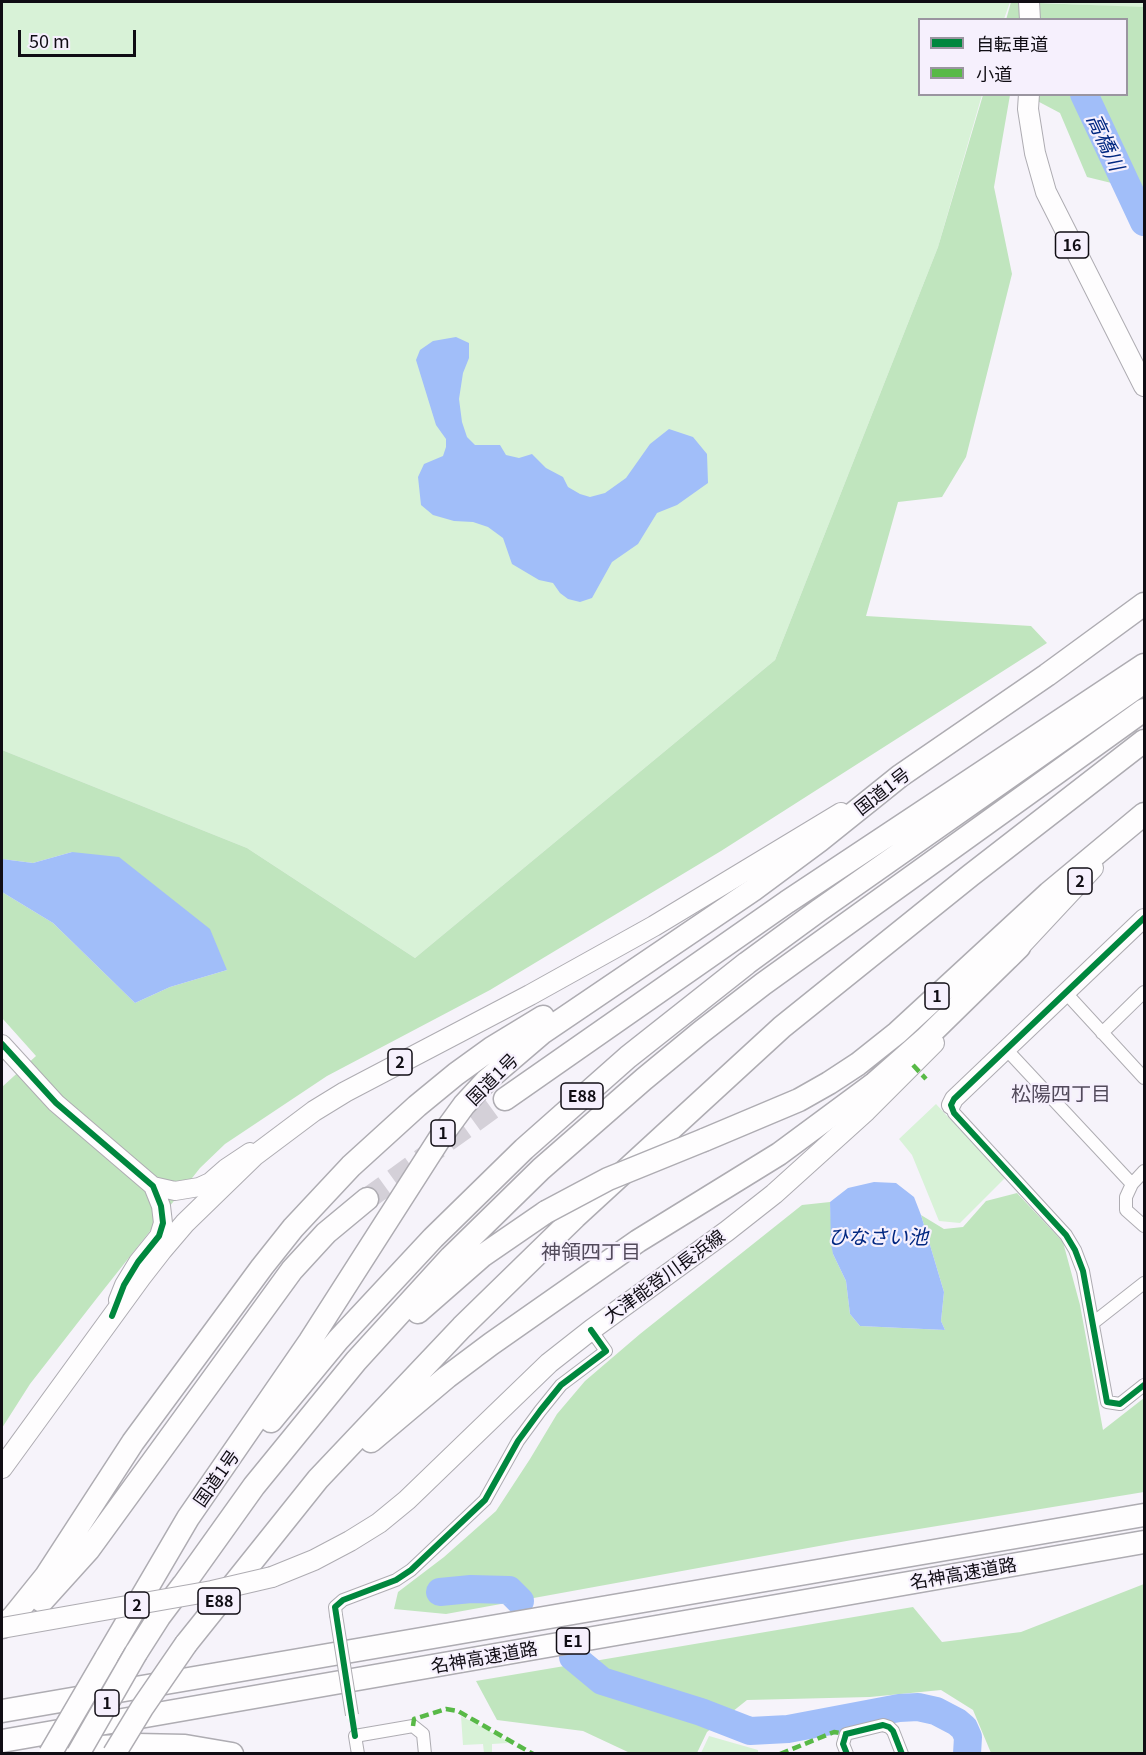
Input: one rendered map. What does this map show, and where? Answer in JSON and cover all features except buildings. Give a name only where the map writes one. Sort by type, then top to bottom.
[{"type":"highway","name":"国道1号","points":[[52,1754],[157,1568],[188,1518],[310,1341],[412,1179],[464,1105],[487,1080],[542,1033],[704,924],[819,841],[900,776],[1047,675],[1144,604]]},
{"type":"highway","name":"E88","points":[[505,1099],[787,902],[1144,665]]},
{"type":"highway","name":"E88","points":[[128,1622],[233,1470],[338,1340],[433,1238],[532,1142],[628,1057],[747,963],[1144,682]]},
{"type":"highway","name":"E88","points":[[179,1591],[254,1486],[356,1360],[451,1257],[541,1169],[644,1079],[746,998],[1144,710]]},
{"type":"highway","name":"E88","points":[[114,1754],[186,1644],[253,1559],[318,1479],[454,1335],[575,1217],[782,1027],[1144,741]]},
{"type":"highway","name":"1","points":[[78,1754],[136,1653],[179,1591],[356,1376],[416,1314],[482,1256],[546,1212],[608,1179],[799,1100],[858,1064],[897,1033],[1049,893],[1144,816]]},
{"type":"highway","points":[[2,1628],[46,1576],[133,1442],[262,1267],[293,1228],[351,1166],[425,1099],[492,1048],[704,924]]},
{"type":"highway","points":[[253,1559],[331,1477],[365,1445],[447,1377],[490,1344],[638,1241],[779,1154],[876,1083],[925,1039],[1019,947]]},
{"type":"highway","points":[[2,1634],[48,1595],[82,1557],[292,1270],[326,1233],[367,1199]]},
{"type":"highway","name":"名神高速道路","points":[[2,1711],[1144,1515]]},
{"type":"highway","name":"名神高速道路","points":[[2,1742],[1144,1542]]},
{"type":"highway","points":[[52,1754],[101,1747],[144,1745],[185,1746],[232,1754]]},
{"type":"main road","points":[[1029,2],[1030,18]]},
{"type":"main road","name":"16","points":[[1029,96],[1028,109],[1035,153],[1046,192],[1144,386]]},
{"type":"main road","name":"2","points":[[2,1468],[141,1277],[185,1222],[247,1163],[276,1140],[314,1111],[345,1092],[530,995],[654,926],[900,776]]},
{"type":"main road","name":"大津能登川長浜線","points":[[2,1628],[212,1591],[272,1577],[314,1560],[379,1523],[439,1471],[549,1363],[591,1329],[727,1231],[819,1154],[913,1065],[1076,885],[1144,816]]},
{"type":"street","points":[[1144,918],[954,1099],[951,1106],[954,1113],[1066,1235],[1075,1250],[1083,1271],[1107,1401],[1120,1404],[1144,1385]]},
{"type":"street","points":[[1065,992],[1144,1078]]},
{"type":"street","points":[[1102,1033],[1144,992]]},
{"type":"street","points":[[2,1044],[56,1103],[153,1186],[161,1206],[164,1223],[159,1236],[138,1262],[124,1285],[112,1316]]},
{"type":"street","points":[[1006,1049],[1132,1184]]},
{"type":"street","points":[[153,1186],[175,1191],[199,1187],[210,1182],[249,1153],[276,1140]]},
{"type":"street","points":[[1144,1171],[1132,1184],[1126,1197],[1126,1210],[1144,1226]]},
{"type":"street","points":[[1093,1323],[1144,1283]]},
{"type":"street","points":[[358,1754],[335,1607],[344,1600],[396,1580],[411,1570],[485,1500],[518,1441],[561,1385],[606,1351],[591,1329]]},
{"type":"street","points":[[847,1754],[843,1744],[846,1734],[883,1725],[893,1731],[902,1754]]},
{"type":"street","points":[[355,1736],[413,1726],[423,1734],[425,1754]]},
{"type":"green space","points":[[2,2],[1010,2],[1004,18],[918,18],[918,96],[982,96],[938,247],[775,660],[415,958],[247,848],[2,750]]},
{"type":"green space","points":[[1011,2],[1144,7],[1144,191],[1087,177],[1060,113],[1028,96],[1128,96],[1128,18],[1007,18]]},
{"type":"green space","points":[[1029,2],[1144,2],[1144,8]]},
{"type":"green space","points":[[983,96],[1010,96],[994,187],[1012,274],[966,457],[942,497],[898,502],[866,616],[1031,626],[1047,643],[721,851],[490,990],[327,1076],[225,1144],[200,1168],[97,1298],[30,1384],[2,1428],[2,1087],[36,1056],[2,1018],[2,892],[53,923],[135,1003],[170,987],[227,970],[72,852],[33,863],[2,859],[2,750],[247,848],[415,958],[775,660],[938,247]]},
{"type":"green space","points":[[936,1104],[1005,1178],[960,1223],[939,1221],[912,1155],[899,1139]]},
{"type":"green space","points":[[1017,1193],[1063,1242],[1080,1305],[1103,1430],[1144,1398],[1144,1492],[852,1540],[446,1614],[394,1609],[398,1592],[444,1557],[496,1511],[557,1414],[585,1381],[640,1334],[802,1205],[830,1202],[833,1254],[846,1281],[850,1314],[860,1326],[945,1330],[941,1321],[944,1292],[921,1215],[944,1229],[963,1227],[986,1201]]},
{"type":"green space","points":[[1144,1584],[1144,1753],[991,1753],[973,1710],[941,1690],[870,1697],[747,1700],[707,1732],[697,1753],[630,1753],[583,1731],[497,1720],[476,1681],[913,1607],[942,1642],[1021,1632]]},
{"type":"green space","points":[[461,1716],[508,1743],[492,1744],[492,1753],[484,1753],[483,1744],[463,1745]]},
{"type":"green space","points":[[709,1736],[758,1750],[758,1753],[701,1753]]},
{"type":"water","points":[[456,337],[469,343],[469,358],[463,373],[459,399],[462,422],[467,437],[475,445],[500,445],[506,455],[519,458],[532,454],[546,468],[563,477],[568,487],[580,494],[590,497],[605,493],[626,478],[650,444],[669,429],[693,437],[707,454],[708,483],[677,505],[657,513],[638,544],[612,562],[592,598],[580,602],[568,599],[553,583],[539,580],[512,564],[503,538],[488,527],[433,515],[421,505],[418,477],[424,464],[443,456],[446,439],[436,425],[416,360],[420,350],[433,341]]},
{"type":"water","points":[[72,852],[119,857],[210,929],[227,970],[170,987],[135,1003],[53,923],[2,892],[2,859],[33,863]]},
{"type":"water","name":"ひなさい池","points":[[874,1182],[896,1183],[914,1197],[944,1292],[941,1321],[945,1330],[860,1326],[850,1314],[846,1281],[833,1254],[831,1244],[830,1202],[848,1188]]},
{"type":"waterway","name":"高橋川","points":[[1085,96],[1144,222]]},
{"type":"waterway","points":[[440,1592],[471,1589],[509,1590],[520,1601]]},
{"type":"waterway","points":[[573,1657],[602,1681],[701,1712],[750,1731],[788,1729],[899,1708],[918,1707],[936,1711],[964,1728],[968,1737],[967,1754]]},
{"type":"tunnel","points":[[367,1199],[505,1099]]},
{"type":"marked path","points":[[913,1065],[926,1079]]},
{"type":"marked path","points":[[413,1726],[414,1719],[446,1709],[458,1711],[533,1754]]},
{"type":"marked path","points":[[780,1754],[834,1732],[846,1734]]},
{"type":"cycle path","points":[[1144,918],[954,1099],[951,1105],[954,1113],[1066,1235],[1075,1250],[1083,1271],[1107,1402],[1120,1404],[1144,1385]]},
{"type":"cycle path","points":[[2,1044],[56,1103],[153,1186],[161,1206],[163,1223],[159,1236],[138,1262],[124,1285],[112,1316]]},
{"type":"cycle path","points":[[355,1736],[335,1607],[343,1600],[396,1580],[411,1570],[485,1500],[518,1441],[561,1385],[606,1351],[591,1330]]},
{"type":"cycle path","points":[[847,1754],[843,1744],[846,1734],[883,1725],[893,1731],[902,1754]]},
{"type":"district","name":"松陽四丁目","points":[[1061,1093]]},
{"type":"district","name":"神領四丁目","points":[[591,1251]]}]
